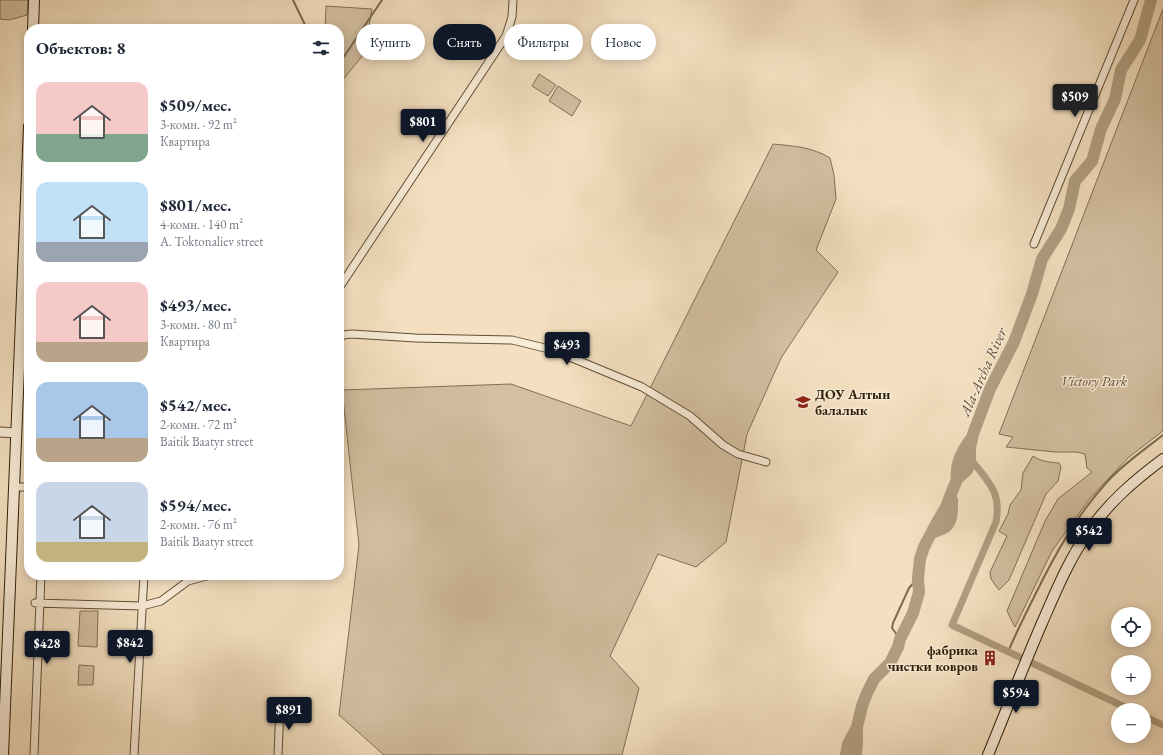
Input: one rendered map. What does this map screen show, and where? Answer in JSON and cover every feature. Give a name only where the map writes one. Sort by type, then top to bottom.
[{"type":"main road","points":[[33,24],[34,0]]},
{"type":"main road","points":[[4,755],[24,244]]},
{"type":"main road","points":[[988,755],[1060,581],[1078,548],[1089,531],[1122,492],[1163,459]]},
{"type":"street","points":[[344,280],[506,36],[512,17],[513,0]]},
{"type":"street","points":[[1034,244],[1134,0]]},
{"type":"street","points":[[344,335],[512,340],[553,350],[642,387],[690,416],[723,445],[738,454],[766,462]]},
{"type":"street","points":[[0,432],[16,433]]},
{"type":"street","points":[[15,486],[24,487]]},
{"type":"street","points":[[34,755],[37,603],[40,580]]},
{"type":"street","points":[[134,755],[144,580]]},
{"type":"street","points":[[37,603],[142,606],[161,601],[188,581],[192,580]]},
{"type":"street","points":[[278,755],[280,706]]},
{"type":"green space","points":[[0,0],[28,0],[27,15],[9,20],[0,19]]},
{"type":"green space","points":[[326,6],[372,9],[369,24],[356,24],[356,60],[359,60],[344,78],[344,24],[325,24]]},
{"type":"green space","name":"Victory Park","points":[[1163,9],[1163,431],[1129,457],[1091,497],[1052,551],[1015,627],[1007,611],[1045,521],[1058,499],[1092,472],[1087,468],[1085,454],[1006,447],[1013,437],[999,434]]},
{"type":"green space","points":[[539,74],[556,85],[548,96],[532,86]]},
{"type":"green space","points":[[558,86],[581,101],[572,116],[549,101]]},
{"type":"green space","points":[[773,144],[810,149],[830,158],[834,175],[836,199],[816,250],[838,272],[781,358],[747,434],[726,542],[696,567],[658,554],[610,656],[639,688],[622,755],[384,755],[339,715],[359,545],[344,408],[344,390],[511,384],[631,426]]},
{"type":"green space","points":[[1033,456],[1042,461],[1059,463],[1061,467],[1058,481],[1046,494],[1009,580],[999,590],[991,579],[990,572],[1007,536],[999,531],[1008,514],[1010,505],[1021,490],[1023,473]]},
{"type":"green space","points":[[80,611],[98,611],[97,647],[78,646]]},
{"type":"green space","points":[[79,665],[94,666],[93,685],[78,685]]},
{"type":"waterway","points":[[293,0],[305,24]]},
{"type":"waterway","points":[[344,57],[382,0]]},
{"type":"waterway","name":"Ala-Archa River","points":[[846,755],[848,744],[857,727],[867,693],[874,679],[890,663],[913,613],[919,592],[918,578],[920,559],[924,547],[946,507],[957,479],[967,470],[970,463],[970,448],[973,434],[990,389],[1014,342],[1032,294],[1042,259],[1061,229],[1069,209],[1075,181],[1092,161],[1101,129],[1115,99],[1121,70],[1140,40],[1151,0]]},
{"type":"waterway","points":[[1008,652],[1049,567],[1066,537],[1085,509],[1113,475],[1163,435]]},
{"type":"waterway","points":[[957,479],[959,458],[970,440]]},
{"type":"waterway","points":[[970,458],[992,487],[995,494],[997,502],[996,522],[952,625],[1116,703]]},
{"type":"waterway","points":[[932,533],[944,528],[949,523],[952,500]]},
{"type":"waterway","points":[[900,639],[892,628],[893,623],[909,588],[918,578]]},
{"type":"waterway","points":[[1151,719],[1163,725]]},
{"type":"waterway","points":[[856,755],[857,728]]},
{"type":"place","name":"ДОУ Алтын балалык","points":[[803,402]]},
{"type":"place","name":"фабрика чистки ковров","points":[[990,658]]}]
